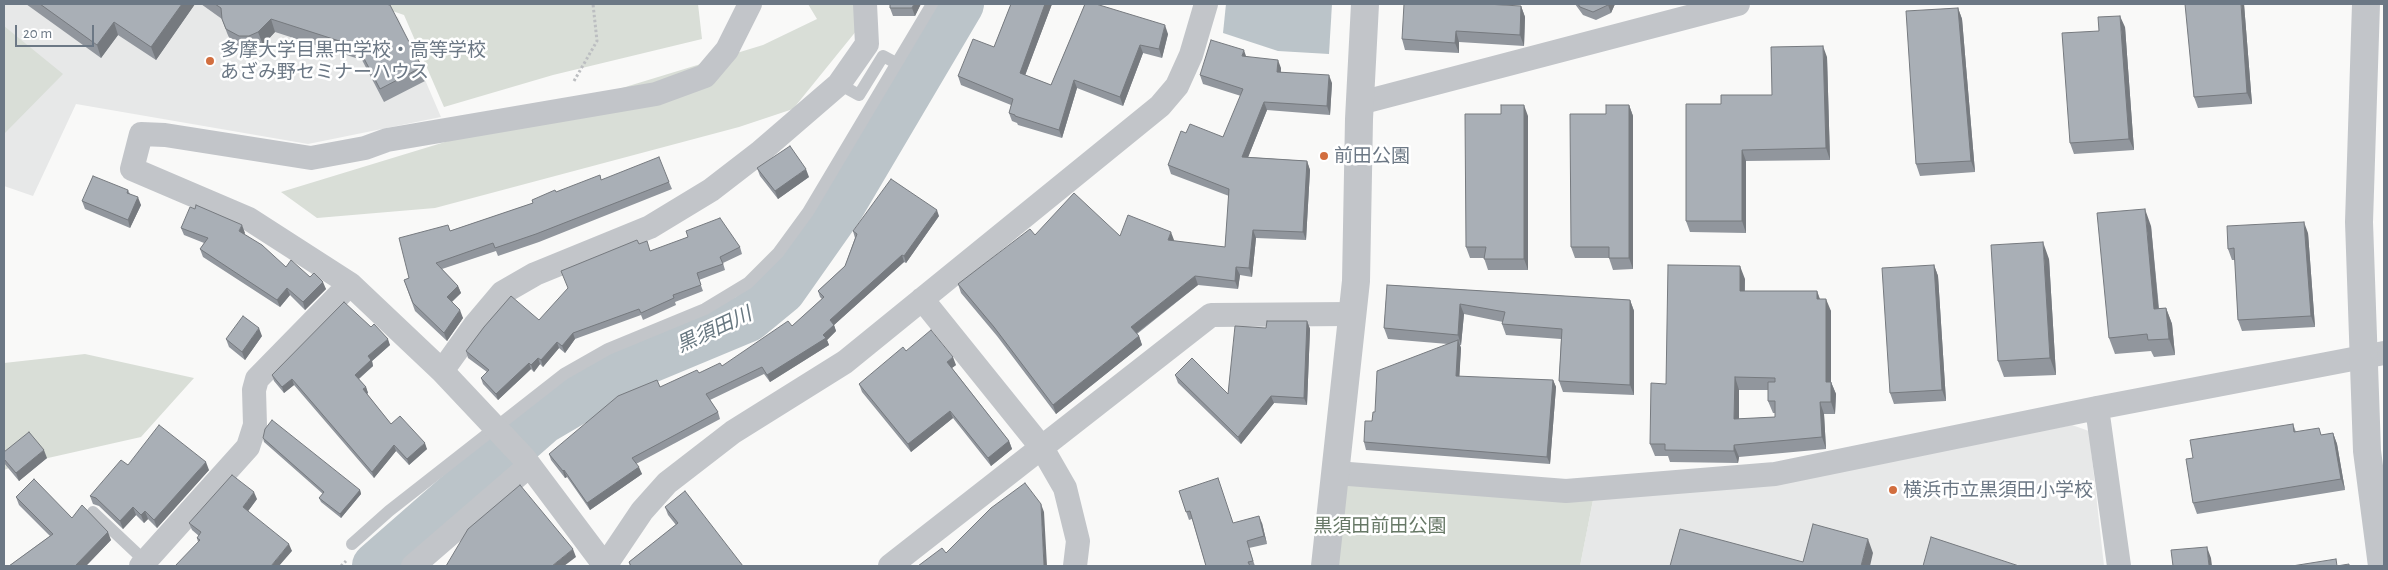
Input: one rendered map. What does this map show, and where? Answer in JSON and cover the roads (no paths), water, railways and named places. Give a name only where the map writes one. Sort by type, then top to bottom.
[{"type":"street","points":[[750,4],[727,50],[705,76],[656,94],[387,140],[365,148],[311,158],[141,134],[132,169],[249,219],[350,284],[442,371],[496,428],[526,462],[605,566],[642,512],[667,483],[733,432],[844,362],[1160,106],[1177,86],[1191,55],[1206,4]]},
{"type":"street","points":[[442,371],[475,325],[502,293],[535,274],[650,226],[711,190],[839,84],[867,44],[865,4]]},
{"type":"street","points":[[1326,566],[1350,314],[1356,281],[1360,103],[1366,4]]},
{"type":"street","points":[[1360,103],[1685,11],[1738,4]]},
{"type":"street","points":[[2366,4],[2359,222],[2374,354],[2367,451],[2382,566]]},
{"type":"street","points":[[143,564],[248,447],[255,425],[254,390],[257,379],[350,284]]},
{"type":"street","points":[[922,299],[1042,448],[1065,488],[1078,542],[1075,566]]},
{"type":"street","points":[[890,566],[1211,315],[1350,314]]},
{"type":"street","points":[[1336,472],[1566,491],[1775,474],[2374,354]]},
{"type":"street","points":[[2097,408],[2119,566]]},
{"type":"street","points":[[413,566],[526,462]]},
{"type":"lane","points":[[352,544],[389,511],[564,374],[608,349],[705,309],[748,283],[778,253],[808,212],[932,4]]},
{"type":"lane","points":[[839,84],[859,94],[883,56],[896,63]]},
{"type":"lane","points":[[93,512],[143,564]]},
{"type":"waterway","name":"黒須田川","points":[[376,566],[543,420],[640,363],[748,318],[782,290],[839,209],[960,4]]},
{"type":"place","name":"多摩大学目黒中学校・高等学校 あざみ野セミナーハウス","points":[[210,61]]},
{"type":"place","name":"前田公園","points":[[1324,156]]},
{"type":"place","name":"横浜市立黒須田小学校","points":[[1893,490]]},
{"type":"park label","name":"黒須田前田公園","points":[[1380,526]]}]
